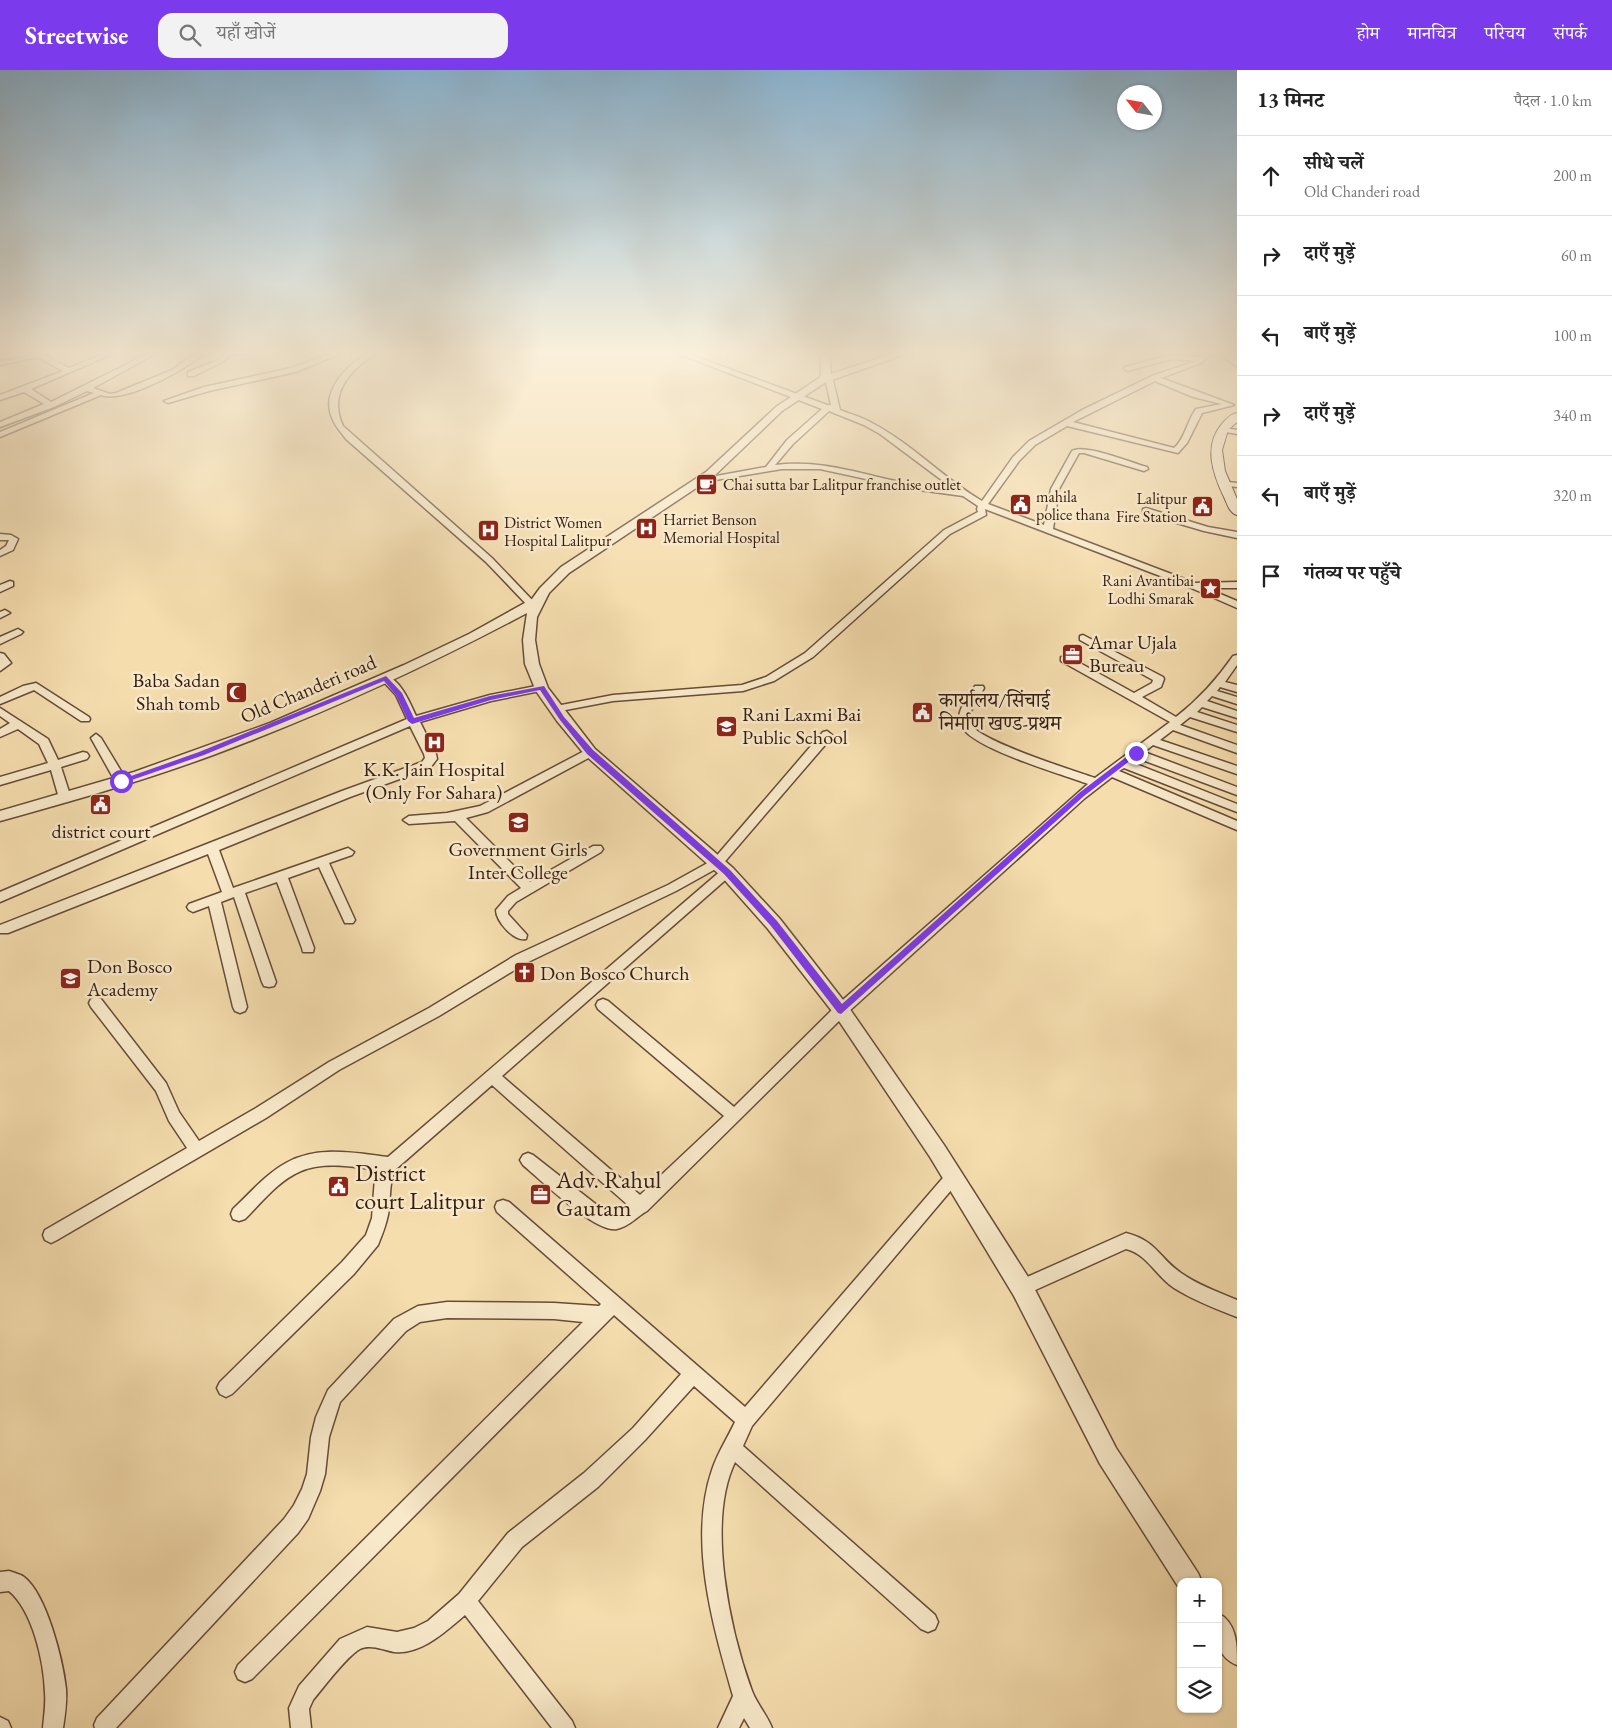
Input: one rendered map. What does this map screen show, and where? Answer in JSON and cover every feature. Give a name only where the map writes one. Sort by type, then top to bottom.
[{"type":"main road","points":[[1232,431],[1223,445],[1223,451],[1226,470],[1234,484],[1237,496]]},
{"type":"main road","points":[[1232,431],[1216,444],[1217,459],[1224,482],[1237,511]]},
{"type":"street","points":[[343,429],[489,560],[534,603]]},
{"type":"street","points":[[758,429],[730,457],[700,481],[553,580],[534,603],[529,640],[532,664],[541,688],[590,752],[722,868],[774,924],[841,1010],[953,1177],[1022,1288],[1108,1456],[1185,1578]]},
{"type":"street","points":[[769,468],[790,442],[806,429]]},
{"type":"street","points":[[879,429],[982,509],[1048,530],[1192,585],[1237,605]]},
{"type":"street","points":[[553,706],[613,698],[737,689],[770,679],[809,656],[946,532],[982,509],[1022,452],[1032,443],[1055,429]]},
{"type":"street","points":[[1091,429],[1176,451],[1180,447],[1188,429]]},
{"type":"street","points":[[1048,530],[1055,489],[1076,451],[1085,451],[1144,470]]},
{"type":"street","points":[[700,481],[740,476],[769,468],[828,467],[893,483],[965,495]]},
{"type":"street","points":[[1146,511],[1208,529],[1237,535]]},
{"type":"street","points":[[0,537],[14,539],[10,548],[0,552]]},
{"type":"street","points":[[0,589],[10,584]]},
{"type":"street","points":[[1192,585],[1237,585]]},
{"type":"street","name":"Old Chanderi road","points":[[0,816],[121,781],[202,754],[386,678],[462,642],[534,603]]},
{"type":"street","points":[[0,641],[18,632]]},
{"type":"street","points":[[1083,638],[1159,680],[1157,685],[1134,697]]},
{"type":"street","points":[[0,656],[6,663],[0,668]]},
{"type":"street","points":[[528,1160],[596,1216],[607,1222],[616,1222],[627,1218],[841,1010],[1082,794],[1201,703],[1233,669],[1237,658]]},
{"type":"street","points":[[1065,659],[1134,697],[1175,724],[1237,749]]},
{"type":"street","points":[[2,929],[346,794],[426,765],[431,759],[400,694],[386,678]]},
{"type":"street","points":[[0,701],[36,686],[85,719]]},
{"type":"street","points":[[1215,687],[1237,689]]},
{"type":"street","points":[[1215,687],[1237,700]]},
{"type":"street","points":[[0,897],[412,721],[482,700],[541,688]]},
{"type":"street","points":[[979,688],[965,712],[965,723],[971,732],[993,745],[1097,783]]},
{"type":"street","points":[[42,689],[0,710],[44,742],[55,765],[65,798]]},
{"type":"street","points":[[1201,703],[1237,715]]},
{"type":"street","points":[[1189,713],[1237,729]]},
{"type":"street","points":[[0,733],[18,724]]},
{"type":"street","points":[[226,1388],[348,1268],[372,1240],[380,1218],[383,1177],[391,1164],[492,1076],[722,868],[827,735]]},
{"type":"street","points":[[96,738],[121,781]]},
{"type":"street","points":[[1152,741],[1237,770]]},
{"type":"street","points":[[409,820],[458,817],[484,809],[590,752]]},
{"type":"street","points":[[1111,772],[1232,824],[1236,786],[1136,753]]},
{"type":"street","points":[[0,781],[84,756]]},
{"type":"street","points":[[1123,763],[1234,806]]},
{"type":"street","points":[[458,817],[528,889]]},
{"type":"street","points":[[212,848],[233,892],[268,982]]},
{"type":"street","points":[[521,935],[506,922],[502,916],[502,910],[512,899],[597,849]]},
{"type":"street","points":[[193,907],[348,852]]},
{"type":"street","points":[[322,861],[349,920]]},
{"type":"street","points":[[51,1235],[197,1151],[334,1066],[434,1012],[514,964],[672,888],[722,868]]},
{"type":"street","points":[[281,876],[308,948]]},
{"type":"street","points":[[214,899],[240,1007]]},
{"type":"street","points":[[96,1003],[161,1087],[174,1116],[197,1151]]},
{"type":"street","points":[[603,1005],[734,1116]]},
{"type":"street","points":[[492,1076],[641,1206]]},
{"type":"street","points":[[239,1214],[276,1179],[297,1165],[316,1160],[391,1164]]},
{"type":"street","points":[[762,1728],[744,1697],[724,1630],[712,1552],[713,1509],[721,1471],[746,1420],[953,1177]]},
{"type":"street","points":[[503,1206],[607,1309],[693,1374],[746,1420]]},
{"type":"street","points":[[1022,1288],[1126,1241],[1138,1243],[1147,1249],[1174,1278],[1237,1309]]},
{"type":"street","points":[[245,1672],[607,1309]]},
{"type":"street","points":[[104,1725],[296,1519],[311,1491],[316,1474],[320,1437],[325,1416],[334,1396],[391,1332],[418,1314],[447,1310],[554,1311],[607,1309]]},
{"type":"street","points":[[301,1728],[299,1708],[306,1693],[347,1646],[367,1637],[397,1642],[416,1638],[435,1628],[466,1601],[515,1540],[598,1474],[639,1434],[693,1374]]},
{"type":"street","points":[[732,1446],[928,1622]]},
{"type":"street","points":[[0,1582],[9,1580],[18,1584],[34,1609],[44,1636],[56,1687],[53,1728]]},
{"type":"street","points":[[466,1601],[565,1728]]},
{"type":"street","points":[[1222,1631],[1237,1652]]},
{"type":"street","points":[[728,1728],[744,1697]]},
{"type":"place","name":"Chai sutta bar Lalitpur franchise outlet","points":[[707,484]]},
{"type":"place","name":"mahila police thana","points":[[1020,505]]},
{"type":"place","name":"Lalitpur Fire Station","points":[[1203,507]]},
{"type":"place","name":"Harriet Benson Memorial Hospital","points":[[647,528]]},
{"type":"place","name":"District Women Hospital Lalitpur","points":[[488,531]]},
{"type":"place","name":"Rani Avantibai Lodhi Smarak","points":[[1210,589]]},
{"type":"place","name":"Amar Ujala Bureau","points":[[1073,654]]},
{"type":"place","name":"Baba Sadan Shah tomb","points":[[236,692]]},
{"type":"place","name":"कार्यालय/सिंचाई निर्माण खण्ड-प्रथम","points":[[923,712]]},
{"type":"place","name":"Rani Laxmi Bai Public School","points":[[726,726]]},
{"type":"place","name":"K.K. Jain Hospital (Only For Sahara)","points":[[434,743]]},
{"type":"place","name":"district court","points":[[101,805]]},
{"type":"place","name":"Government Girls Inter College","points":[[518,823]]},
{"type":"place","name":"Don Bosco Church","points":[[524,973]]},
{"type":"place","name":"Don Bosco Academy","points":[[71,978]]},
{"type":"place","name":"District court Lalitpur","points":[[339,1187]]},
{"type":"place","name":"Adv. Rahul Gautam","points":[[540,1194]]},
{"type":"route","points":[[121,781],[202,754],[386,678],[400,694],[412,721],[490,698],[541,688],[562,718],[590,752],[727,872],[774,924],[841,1010],[1082,794],[1136,753]]}]
